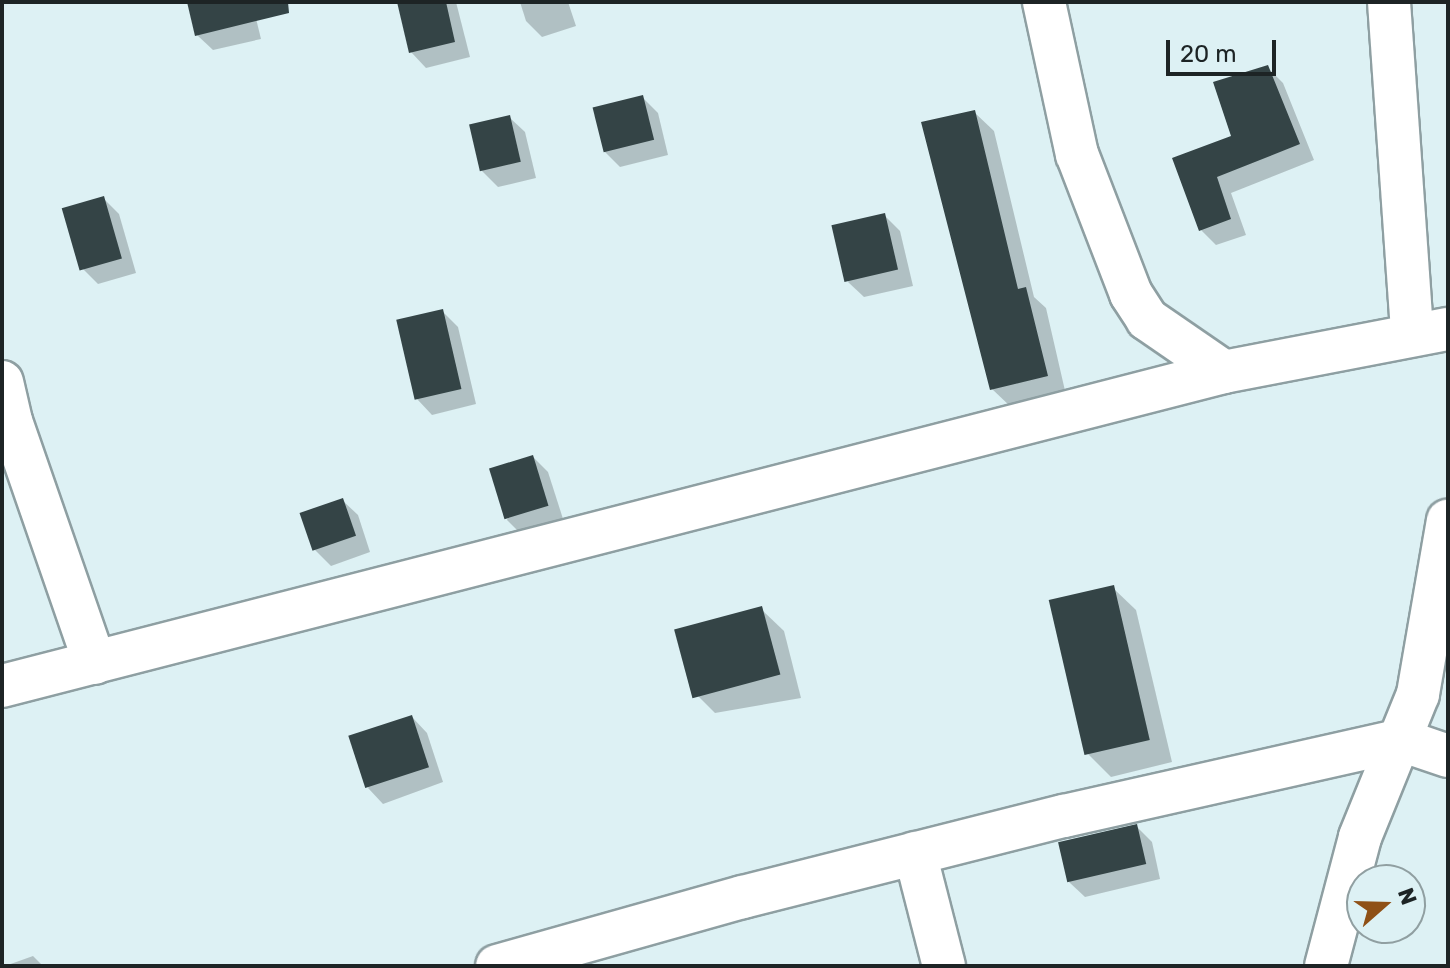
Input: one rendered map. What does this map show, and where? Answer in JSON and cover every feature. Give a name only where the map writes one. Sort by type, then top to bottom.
[{"type":"street","points":[[1044,2],[1077,154],[1131,294],[1147,319],[1224,372]]},
{"type":"street","points":[[2,686],[1224,372],[1430,331],[1389,2]]},
{"type":"street","points":[[2,382],[11,421],[95,663]]},
{"type":"street","points":[[1326,966],[1360,837],[1418,694],[1437,665],[1448,521]]},
{"type":"street","points":[[497,966],[562,958],[743,897],[915,853],[1401,740],[1448,756]]},
{"type":"street","points":[[915,853],[944,966]]},
{"type":"building","points":[[187,2],[288,2],[289,13],[195,36]]},
{"type":"building","points":[[397,2],[446,2],[455,42],[409,53]]},
{"type":"building","points":[[1268,65],[1300,144],[1217,177],[1231,219],[1199,231],[1172,158],[1231,136],[1213,82]]},
{"type":"building","points":[[643,95],[654,140],[604,152],[593,108]]},
{"type":"building","points":[[975,110],[1018,289],[1026,287],[1048,376],[990,390],[921,122]]},
{"type":"building","points":[[510,115],[521,162],[480,171],[469,124]]},
{"type":"building","points":[[104,196],[122,258],[80,271],[62,208]]},
{"type":"building","points":[[885,213],[898,270],[844,282],[831,225]]},
{"type":"building","points":[[443,309],[461,389],[415,400],[396,320]]},
{"type":"building","points":[[533,455],[548,506],[505,519],[489,468]]},
{"type":"building","points":[[343,498],[356,536],[313,551],[300,513]]},
{"type":"building","points":[[1114,585],[1150,740],[1084,755],[1049,600]]},
{"type":"building","points":[[762,606],[780,675],[692,698],[674,630]]},
{"type":"building","points":[[412,715],[429,767],[365,788],[348,736]]},
{"type":"building","points":[[1137,824],[1146,864],[1067,882],[1058,842]]}]
